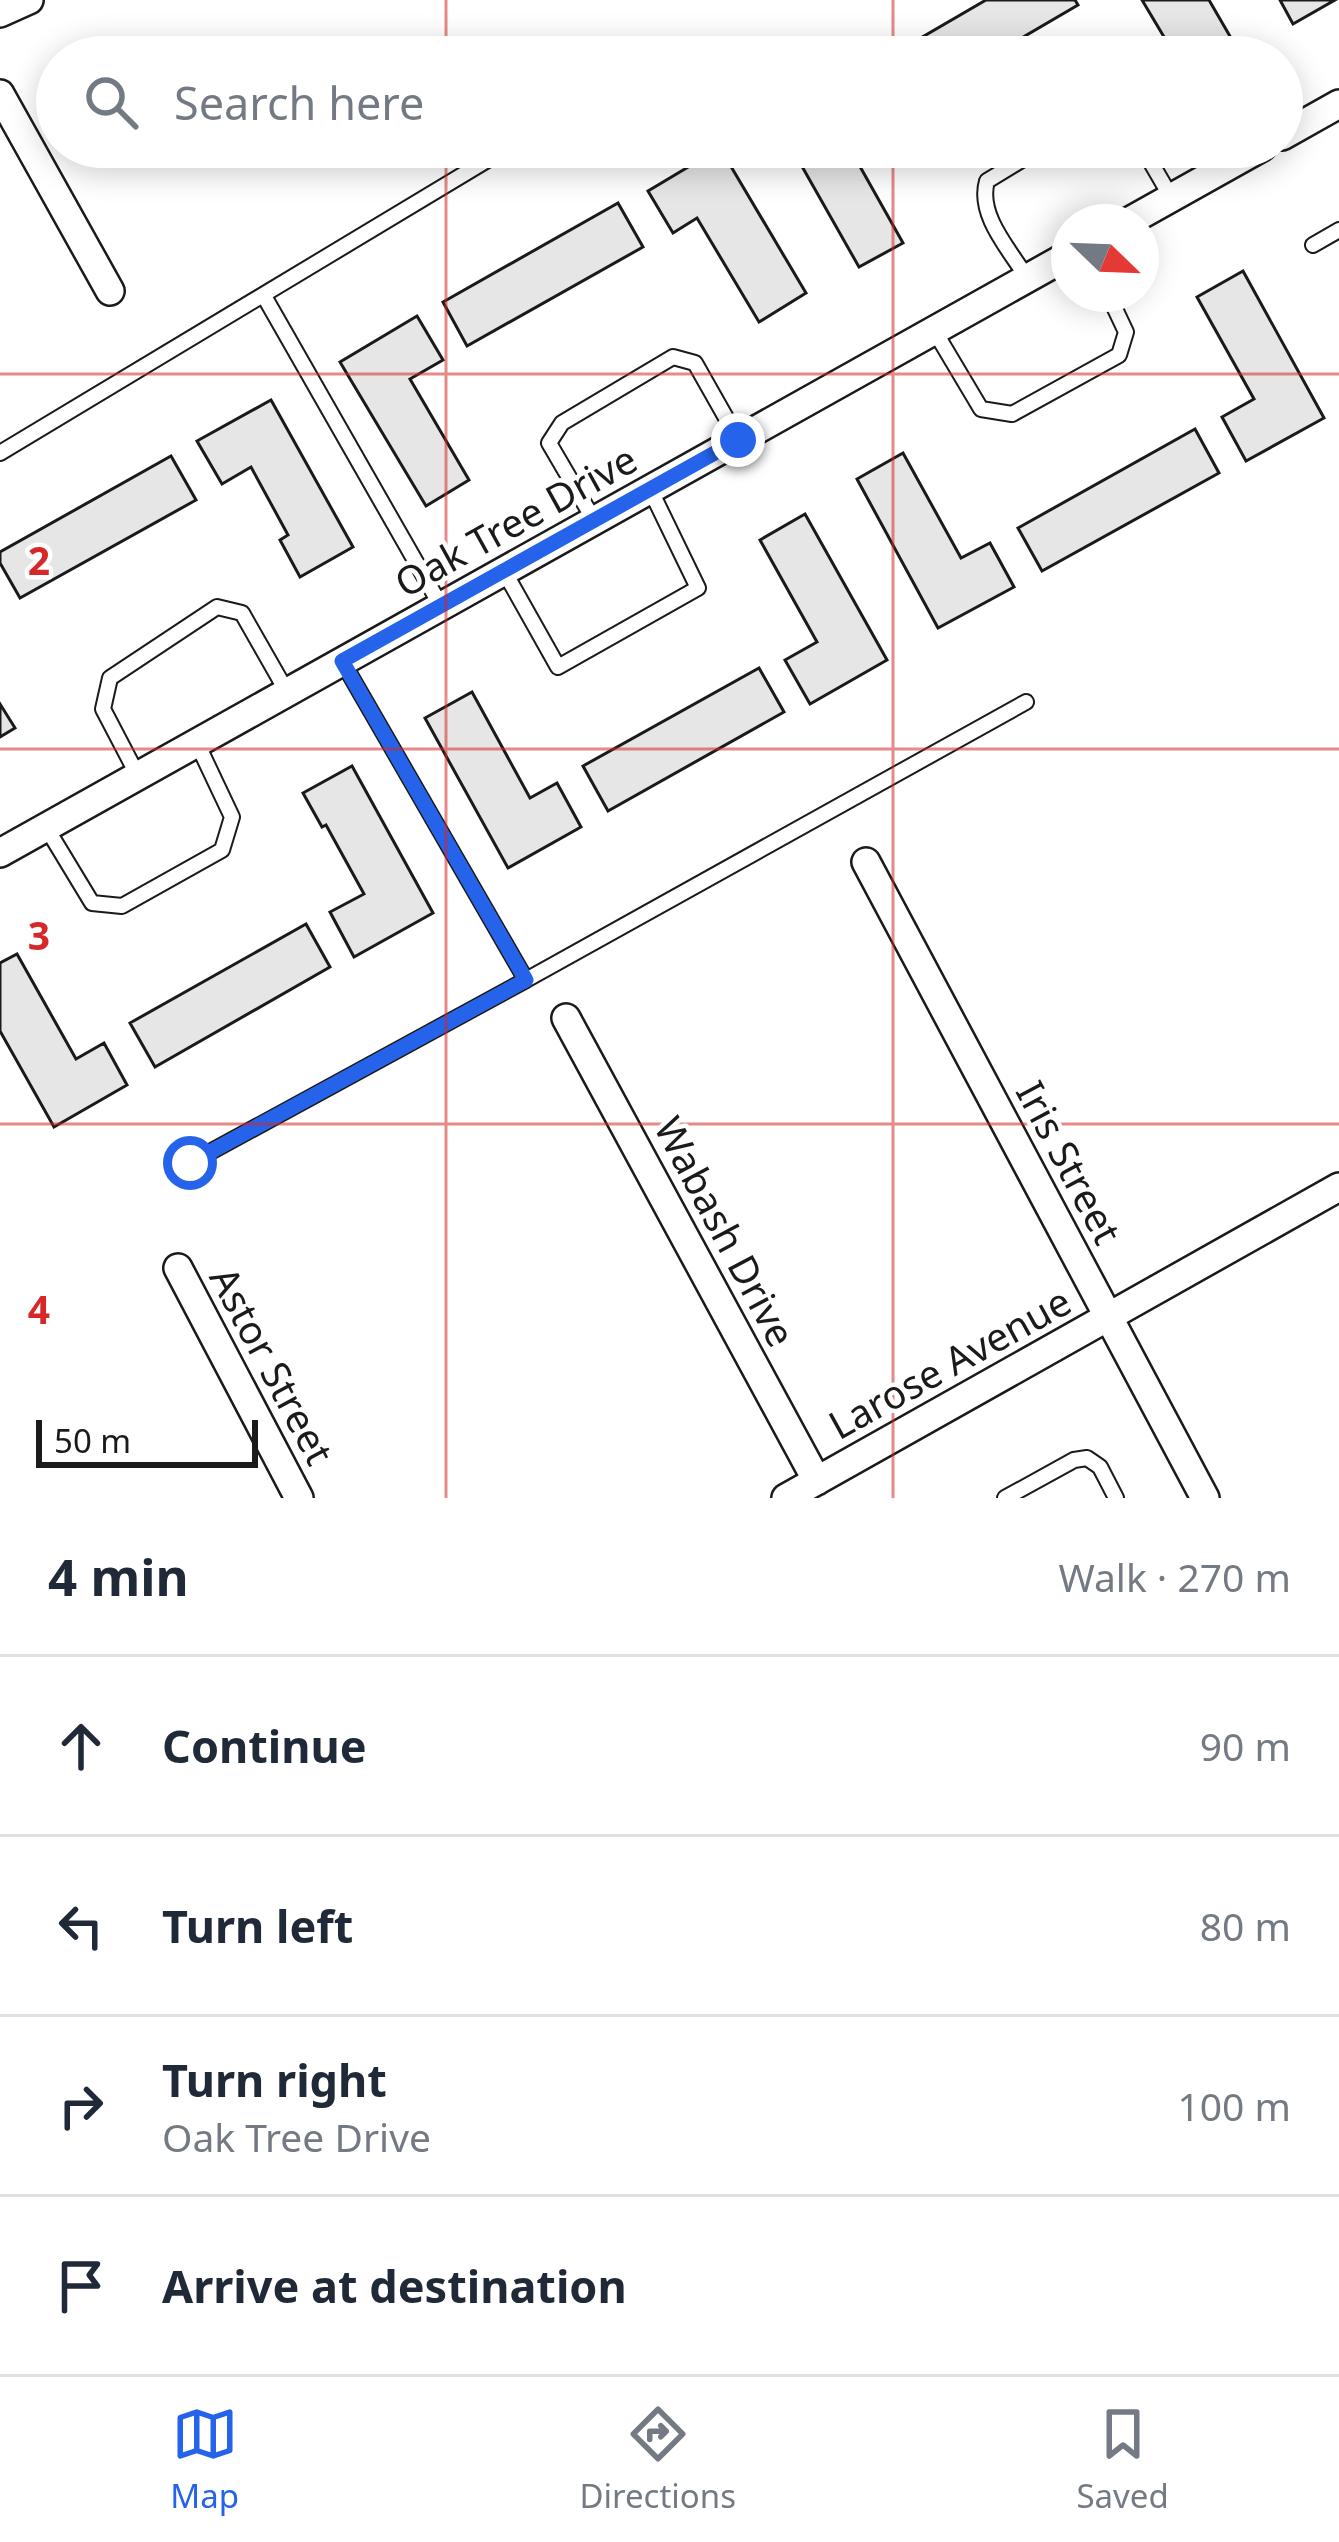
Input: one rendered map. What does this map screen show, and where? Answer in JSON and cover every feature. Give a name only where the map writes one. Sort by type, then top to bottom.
[{"type":"street","points":[[0,14],[29,0]]},
{"type":"street","points":[[0,94],[36,158]]},
{"type":"street","points":[[1303,124],[1339,104]]},
{"type":"street","points":[[41,168],[110,291]]},
{"type":"street","points":[[1159,204],[1224,168]]},
{"type":"street","name":"Oak Tree Drive","points":[[0,853],[1051,265]]},
{"type":"street","name":"Iris Street","points":[[866,862],[1205,1498]]},
{"type":"street","name":"Wabash Drive","points":[[566,1018],[817,1481]]},
{"type":"street","name":"Larose Avenue","points":[[786,1498],[1339,1187]]},
{"type":"street","name":"Astor Street","points":[[178,1268],[299,1498]]},
{"type":"lane","points":[[0,453],[474,168]]},
{"type":"lane","points":[[1008,168],[987,181],[983,195],[992,222],[1028,278]]},
{"type":"lane","points":[[1155,168],[1172,197]]},
{"type":"lane","points":[[1313,244],[1339,230]]},
{"type":"lane","points":[[264,296],[441,606]]},
{"type":"lane","points":[[934,331],[981,409],[1012,414],[1119,355],[1126,332],[1117,312]]},
{"type":"lane","points":[[594,520],[549,442],[562,423],[673,357],[695,363],[738,440]]},
{"type":"lane","points":[[504,571],[558,667],[698,588],[650,489]]},
{"type":"lane","points":[[138,776],[103,709],[110,678],[217,608],[242,614],[287,692]]},
{"type":"lane","points":[[342,661],[526,980]]},
{"type":"lane","points":[[190,1163],[1026,702]]},
{"type":"lane","points":[[46,827],[92,903],[122,906],[142,895],[222,850],[232,817],[197,743]]},
{"type":"lane","points":[[1005,1498],[1074,1460],[1087,1458],[1100,1467],[1117,1498]]},
{"type":"building","points":[[986,0],[1075,0],[1078,5],[1025,36],[924,36]]},
{"type":"building","points":[[1142,0],[1209,0],[1230,36],[1163,36]]},
{"type":"building","points":[[1280,0],[1335,0],[1293,24]]},
{"type":"building","points":[[687,168],[732,168],[806,293],[759,322],[697,218],[673,233],[648,191]]},
{"type":"building","points":[[803,168],[861,168],[903,243],[859,267]]},
{"type":"building","points":[[618,203],[643,247],[467,346],[443,302]]},
{"type":"building","points":[[1243,271],[1324,418],[1246,461],[1222,417],[1254,399],[1197,297]]},
{"type":"building","points":[[417,316],[443,360],[410,379],[469,480],[426,506],[340,362]]},
{"type":"building","points":[[271,400],[353,547],[300,577],[280,540],[288,535],[251,467],[222,484],[197,441]]},
{"type":"building","points":[[1195,429],[1219,473],[1042,571],[1018,528]]},
{"type":"building","points":[[903,453],[961,558],[990,543],[1014,587],[938,628],[857,479]]},
{"type":"building","points":[[171,456],[196,500],[20,598],[0,563],[0,552]]},
{"type":"building","points":[[805,514],[887,660],[810,704],[785,660],[817,642],[760,540]]},
{"type":"building","points":[[759,668],[784,712],[608,811],[583,766]]},
{"type":"building","points":[[472,692],[530,798],[557,783],[581,827],[508,868],[425,718]]},
{"type":"building","points":[[0,704],[15,728],[0,737]]},
{"type":"building","points":[[352,766],[433,913],[354,957],[330,912],[364,894],[303,793]]},
{"type":"building","points":[[306,924],[330,967],[155,1067],[130,1023]]},
{"type":"building","points":[[17,954],[76,1059],[104,1043],[127,1085],[54,1127],[0,1031],[0,963]]},
{"type":"route","points":[[190,1163],[526,980],[342,661],[738,440]]}]
